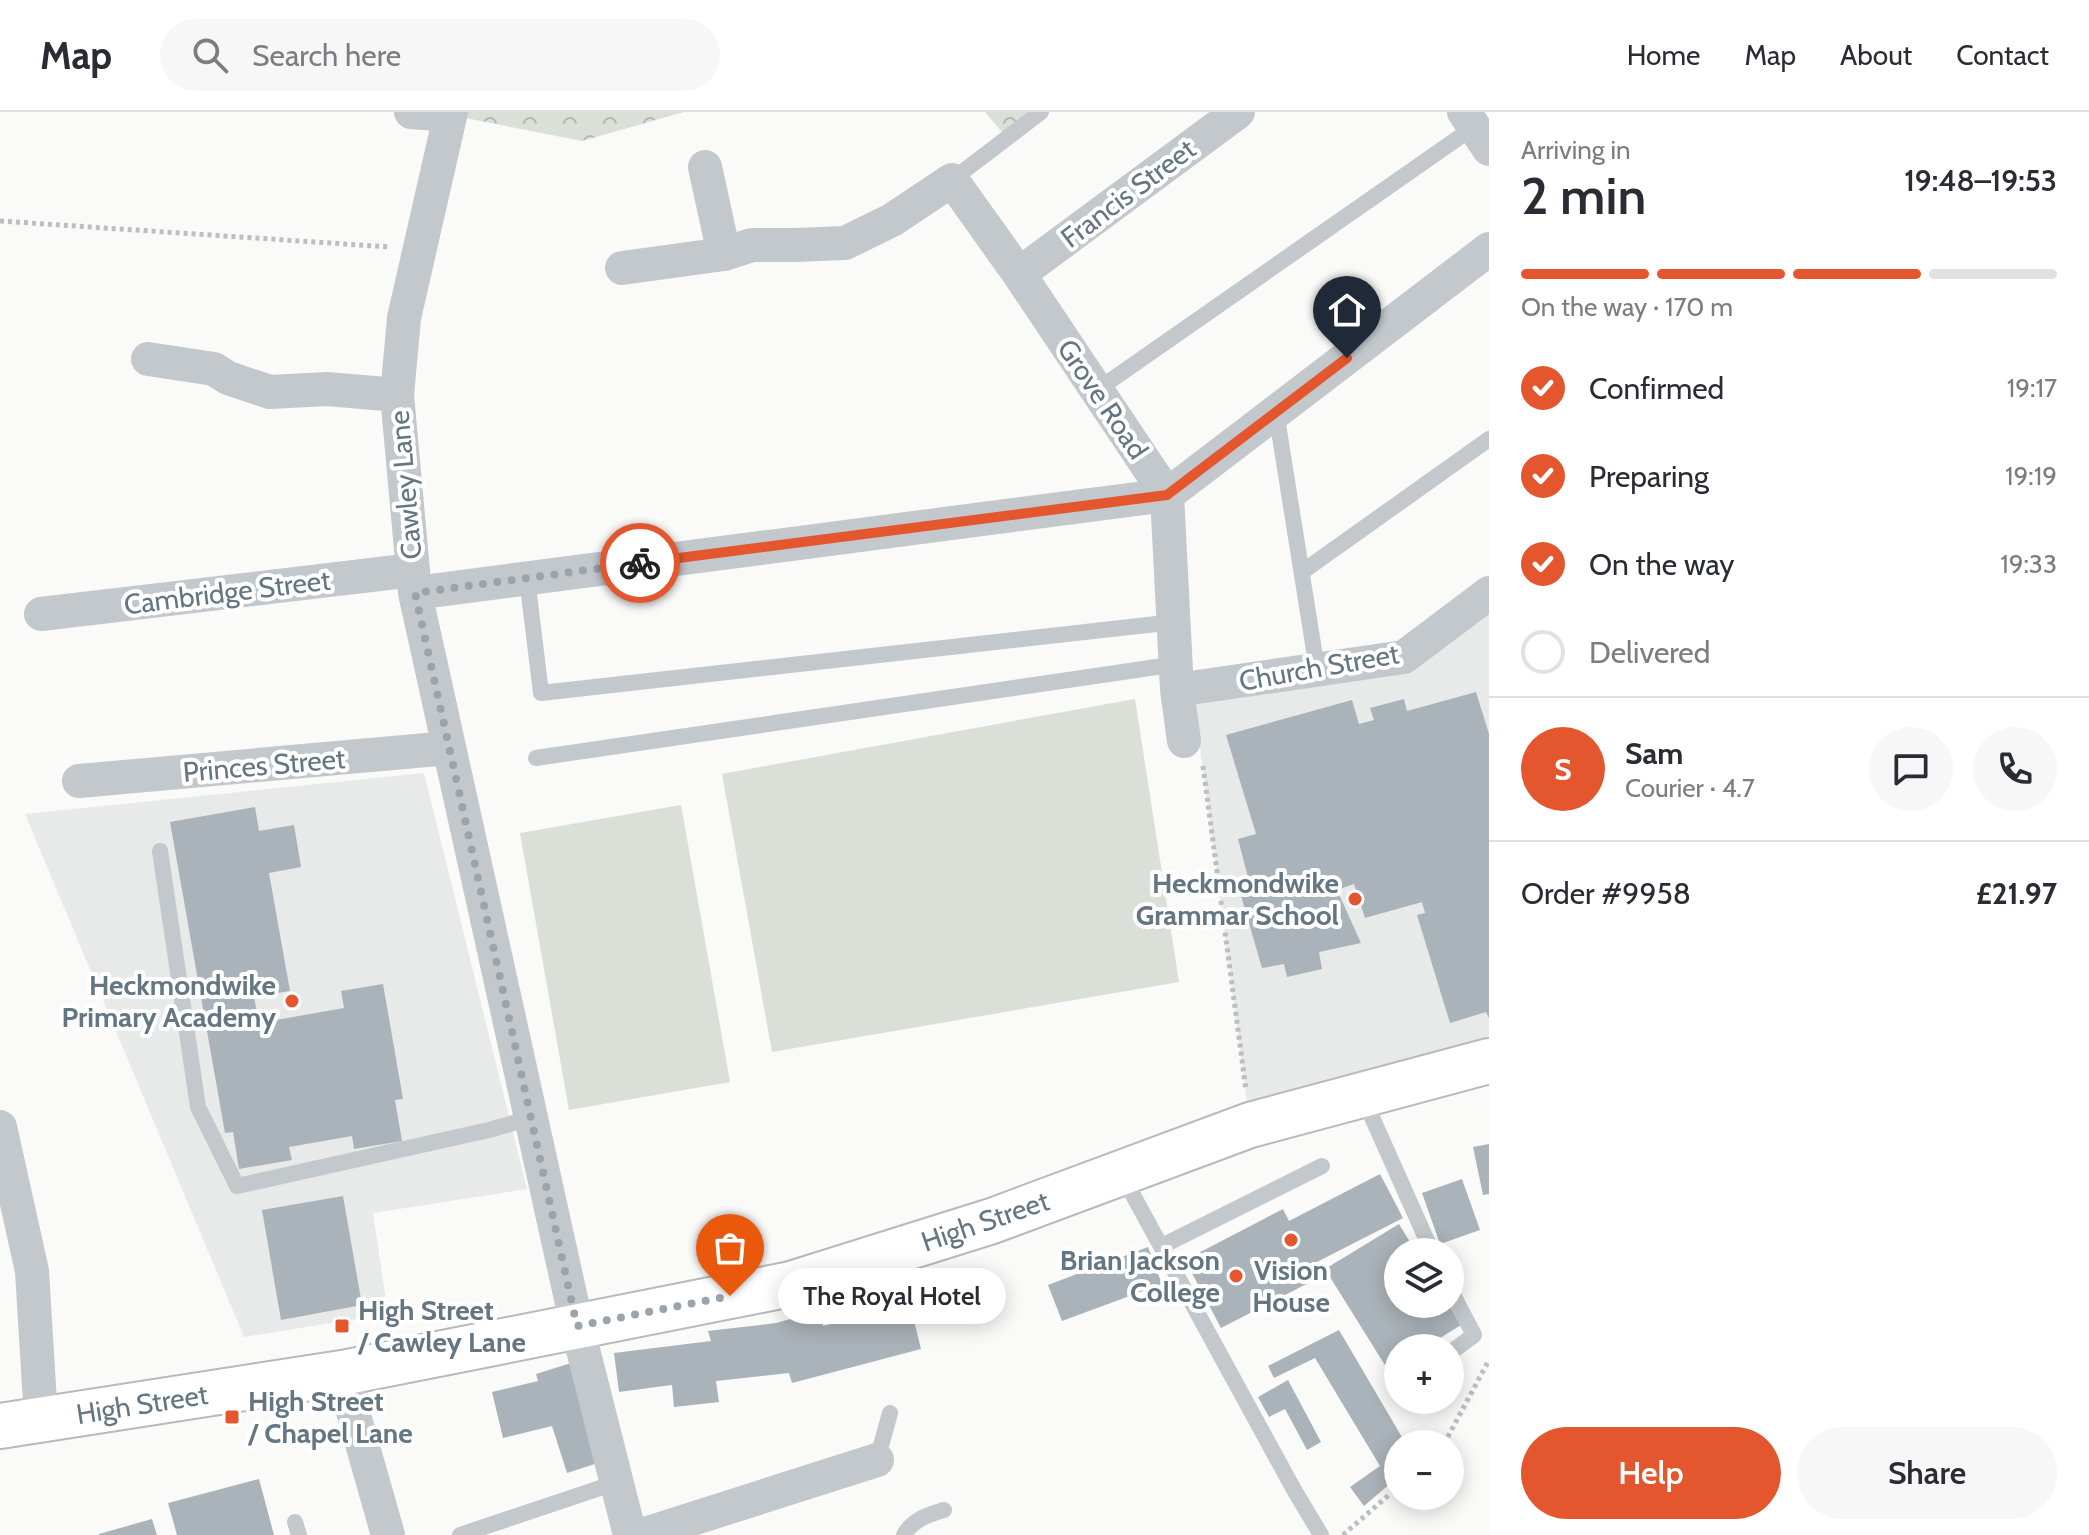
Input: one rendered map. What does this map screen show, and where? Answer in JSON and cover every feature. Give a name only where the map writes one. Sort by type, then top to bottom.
[{"type":"main road","name":"High Street","points":[[21,1422],[342,1373],[791,1284],[992,1221],[1250,1125],[1489,1061]]},
{"type":"street","points":[[411,112],[450,114]]},
{"type":"street","name":"Francis Street","points":[[1019,274],[1238,112]]},
{"type":"street","name":"Cawley Lane","points":[[450,114],[404,318],[397,395],[414,582],[577,1326],[630,1535]]},
{"type":"street","points":[[705,167],[724,254]]},
{"type":"street","points":[[622,268],[724,254],[752,245],[845,243],[892,220],[952,180]]},
{"type":"street","name":"Grove Road","points":[[952,180],[1167,495]]},
{"type":"street","points":[[1184,741],[1177,677],[1167,495],[1489,249]]},
{"type":"street","points":[[148,359],[214,369],[228,378],[270,392],[327,389],[397,395]]},
{"type":"street","name":"Cambridge Street","points":[[41,614],[414,582],[527,578],[1167,495]]},
{"type":"street","name":"Church Street","points":[[1177,677],[1317,669],[1404,657],[1489,593]]},
{"type":"street","name":"Princes Street","points":[[79,781],[449,748]]},
{"type":"street","points":[[0,1127],[32,1271],[21,1422]]},
{"type":"street","points":[[342,1373],[388,1535]]},
{"type":"street","points":[[642,1535],[877,1460]]},
{"type":"lane","points":[[952,180],[1041,112]]},
{"type":"lane","points":[[1097,390],[1476,129]]},
{"type":"lane","points":[[1276,412],[1317,669]]},
{"type":"lane","points":[[1302,572],[1489,439]]},
{"type":"lane","points":[[527,578],[541,693],[1174,622]]},
{"type":"lane","points":[[536,758],[1177,677]]},
{"type":"lane","points":[[160,851],[198,1107],[237,1186],[531,1118]]},
{"type":"lane","points":[[1362,1095],[1426,1238]]},
{"type":"lane","points":[[1162,1246],[1322,1166]]},
{"type":"lane","points":[[1121,1173],[1321,1535]]},
{"type":"lane","points":[[1464,1316],[1474,1335],[1464,1342]]},
{"type":"lane","points":[[877,1460],[890,1413]]},
{"type":"lane","points":[[460,1535],[615,1483]]},
{"type":"lane","points":[[904,1535],[908,1527],[921,1517],[944,1510]]},
{"type":"path","points":[[0,221],[419,249]]},
{"type":"path","points":[[1184,741],[1199,737],[1250,1125]]},
{"type":"path","points":[[1452,1430],[1489,1360]]},
{"type":"path","points":[[1343,1535],[1384,1499]]},
{"type":"shaded area","name":"Heckmondwike Grammar School","points":[[1489,593],[1489,1061],[1250,1125],[1192,688],[1404,657]]},
{"type":"shaded area","name":"Heckmondwike Primary Academy","points":[[424,773],[527,1189],[373,1213],[388,1314],[244,1337],[25,814]]},
{"type":"green space","points":[[451,112],[684,112],[582,141],[450,115]]},
{"type":"green space","points":[[985,112],[1041,112],[1007,138]]},
{"type":"green space","points":[[1135,699],[1179,982],[772,1052],[722,774]]},
{"type":"green space","points":[[681,805],[730,1082],[569,1110],[520,833]]},
{"type":"building","points":[[1476,692],[1489,734],[1489,1018],[1486,1012],[1450,1023],[1417,915],[1425,913],[1422,902],[1365,918],[1354,884],[1337,890],[1361,943],[1319,952],[1322,969],[1287,977],[1284,964],[1262,968],[1239,889],[1250,885],[1238,839],[1256,834],[1226,735],[1352,700],[1359,724],[1374,720],[1370,708],[1404,699],[1407,711]]},
{"type":"building","points":[[255,807],[259,831],[294,825],[301,867],[269,873],[290,991],[254,997],[259,1023],[344,1008],[341,991],[383,984],[403,1099],[395,1100],[402,1141],[354,1149],[352,1136],[289,1147],[292,1160],[239,1169],[233,1132],[225,1133],[170,822]]},
{"type":"building","points":[[1489,1144],[1489,1194],[1483,1195],[1473,1147]]},
{"type":"building","name":"Vision House","points":[[1380,1174],[1403,1218],[1311,1265],[1318,1278],[1221,1328],[1185,1260],[1283,1209],[1289,1221]]},
{"type":"building","points":[[1462,1179],[1480,1230],[1457,1238],[1438,1238],[1422,1193]]},
{"type":"building","points":[[343,1196],[362,1305],[281,1320],[262,1210]]},
{"type":"building","points":[[1399,1224],[1408,1238],[1384,1238],[1384,1318],[1457,1318],[1461,1325],[1447,1334],[1384,1334],[1384,1364],[1325,1269]]},
{"type":"building","points":[[1148,1247],[1162,1284],[1062,1321],[1048,1285]]},
{"type":"building","points":[[910,1304],[921,1349],[792,1383],[789,1373],[716,1381],[719,1402],[674,1407],[672,1385],[619,1392],[614,1353],[711,1341],[708,1331],[776,1323],[819,1311],[823,1326]]},
{"type":"building","points":[[1339,1330],[1384,1407],[1384,1414],[1388,1414],[1398,1430],[1384,1430],[1384,1489],[1364,1506],[1350,1487],[1380,1466],[1315,1358],[1274,1378],[1268,1366]]},
{"type":"building","points":[[571,1363],[601,1462],[567,1473],[552,1426],[503,1438],[492,1392],[538,1381],[536,1374]]},
{"type":"building","points":[[1288,1380],[1321,1442],[1307,1450],[1285,1409],[1269,1417],[1258,1397]]},
{"type":"building","points":[[259,1479],[274,1535],[177,1535],[168,1503]]},
{"type":"building","points":[[152,1519],[157,1535],[99,1535],[99,1534]]},
{"type":"way so far","points":[[640,563],[415,593],[577,1326],[730,1296]]},
{"type":"place","name":"Heckmondwike Grammar School","points":[[1355,899]]},
{"type":"place","name":"Heckmondwike Primary Academy","points":[[292,1001]]},
{"type":"place","name":"Vision House","points":[[1291,1240]]},
{"type":"place","name":"Brian Jackson College","points":[[1236,1276]]},
{"type":"place","name":"The Royal Hotel","points":[[730,1296]]},
{"type":"place","name":"High Street / Cawley Lane","points":[[342,1326]]},
{"type":"place","name":"High Street / Chapel Lane","points":[[232,1417]]},
{"type":"route","points":[[640,563],[1167,495],[1347,358]]}]
